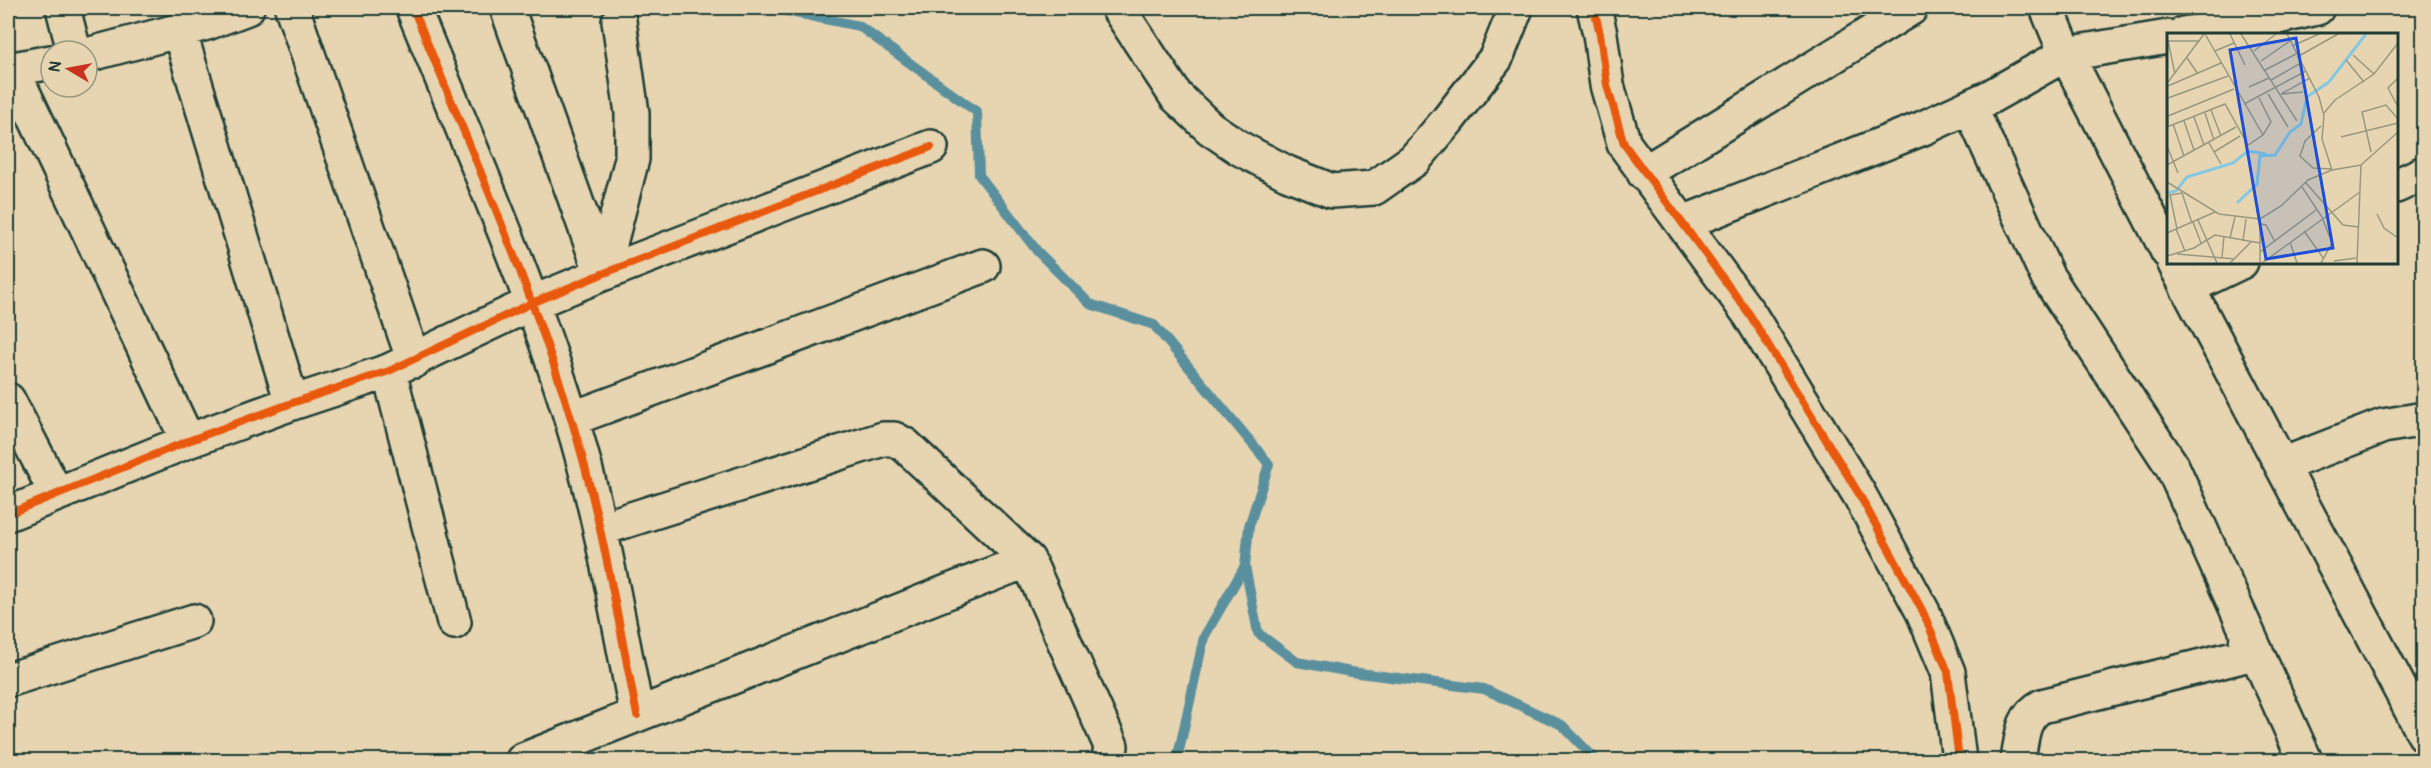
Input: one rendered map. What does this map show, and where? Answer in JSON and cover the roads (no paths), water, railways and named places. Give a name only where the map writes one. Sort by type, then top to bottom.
[{"type":"street","points":[[63,8],[71,39]]},
{"type":"street","points":[[99,51],[196,20],[247,8]]},
{"type":"street","points":[[292,8],[402,366],[454,622]]},
{"type":"street","points":[[413,8],[532,303],[571,419],[600,529],[636,715]]},
{"type":"street","points":[[507,8],[602,274]]},
{"type":"street","points":[[1118,8],[1176,96],[1210,128],[1241,150],[1287,173],[1332,190],[1374,188],[1414,160],[1496,58],[1516,8]]},
{"type":"street","points":[[1594,8],[1607,85],[1624,144],[1750,315],[1859,494],[1923,612],[1948,672],[1968,759]]},
{"type":"street","points":[[1644,173],[1911,8]]},
{"type":"street","points":[[2047,8],[2066,54],[2167,248]]},
{"type":"street","points":[[2189,33],[2253,23],[2317,8]]},
{"type":"street","points":[[196,20],[292,403]]},
{"type":"street","points":[[602,274],[632,159],[632,113],[619,21]]},
{"type":"street","points":[[1683,223],[1923,128],[1970,107],[2066,54],[2167,37]]},
{"type":"street","points":[[39,64],[10,70],[188,441]]},
{"type":"street","points":[[1970,107],[2047,276],[2172,466],[2305,760]]},
{"type":"street","points":[[8,514],[188,441],[402,366],[532,303],[602,274],[931,147]]},
{"type":"street","points":[[2398,186],[2424,173]]},
{"type":"street","points":[[2232,264],[2181,275],[2424,734]]},
{"type":"street","points":[[571,419],[983,266]]},
{"type":"street","points":[[8,400],[56,493]]},
{"type":"street","points":[[2282,465],[2383,426],[2424,419]]},
{"type":"street","points":[[600,529],[884,439],[894,439],[905,445],[1028,560],[1111,746],[1109,760]]},
{"type":"street","points":[[523,760],[1028,560]]},
{"type":"street","points":[[8,680],[194,621]]},
{"type":"street","points":[[2018,760],[2025,722],[2031,712],[2042,706],[2238,657],[2245,651],[2247,636]]},
{"type":"waterway","points":[[771,8],[859,26],[977,112],[979,175],[1037,251],[1090,304],[1154,325],[1269,464],[1249,526],[1245,566],[1258,633],[1297,662],[1351,672],[1484,689],[1562,725],[1596,760]]},
{"type":"waterway","points":[[1177,760],[1204,637],[1245,566]]}]
